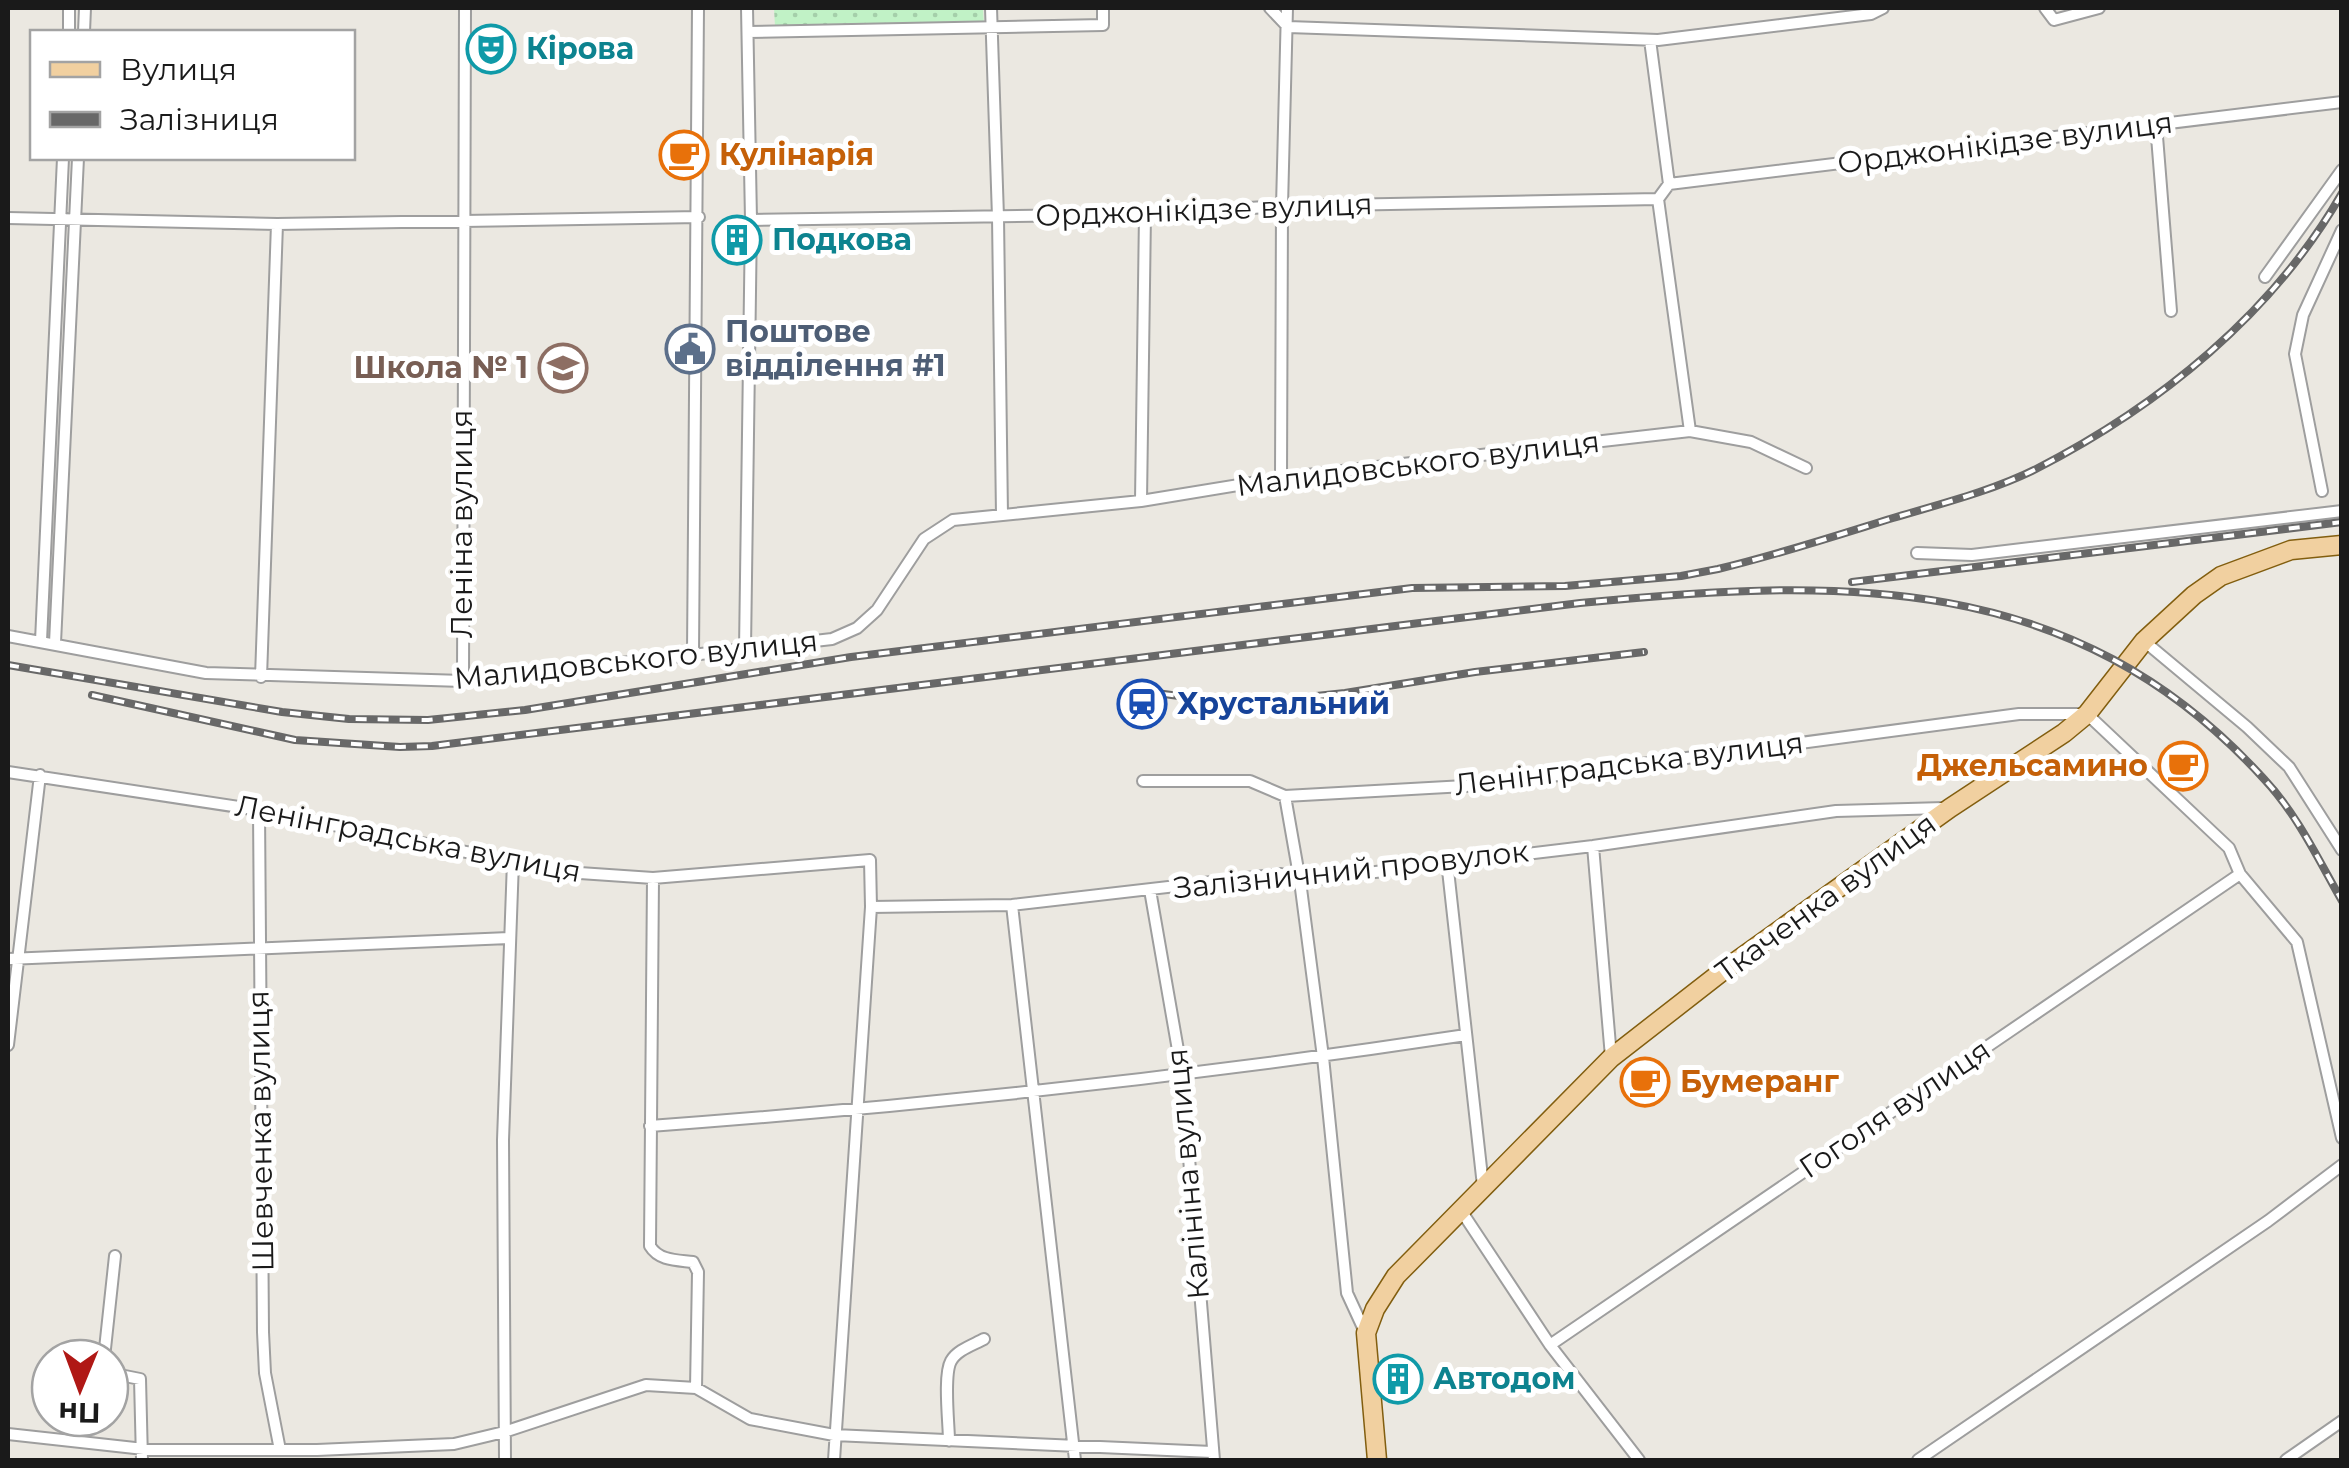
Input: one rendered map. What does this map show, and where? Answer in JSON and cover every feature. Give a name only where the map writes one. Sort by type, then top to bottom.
[{"type":"main road","name":"Ткаченка вулиця","points":[[1366,1333],[1375,1309],[1396,1276],[1611,1058],[1724,970],[1950,808],[2064,733],[2087,714],[2168,616],[2222,576],[2291,550],[2342,545]]},
{"type":"main road","points":[[1366,1333],[1377,1460]]},
{"type":"street","name":"Леніна вулиця","points":[[462,681],[464,8]]},
{"type":"street","points":[[694,654],[698,8]]},
{"type":"street","points":[[746,649],[751,220],[747,8]]},
{"type":"street","points":[[991,8],[1002,515]]},
{"type":"street","points":[[748,32],[1102,25],[1102,8]]},
{"type":"street","points":[[1270,8],[1288,28],[1650,40],[1871,14],[1883,8]]},
{"type":"street","points":[[1282,478],[1282,206],[1288,8]]},
{"type":"street","points":[[2045,8],[2054,20],[2099,8]]},
{"type":"street","points":[[1650,40],[1669,184],[1658,198],[1690,431]]},
{"type":"street","name":"Орджонікідзе вулиця","points":[[1669,184],[2342,102]]},
{"type":"street","points":[[2156,124],[2171,311]]},
{"type":"street","points":[[41,641],[63,160]]},
{"type":"street","points":[[55,643],[78,160]]},
{"type":"street","points":[[2265,277],[2342,170]]},
{"type":"street","name":"Орджонікідзе вулиця","points":[[751,220],[1144,214],[1282,206],[1658,198]]},
{"type":"street","points":[[1141,500],[1144,214]]},
{"type":"street","points":[[8,218],[277,224],[699,217]]},
{"type":"street","points":[[261,677],[277,224]]},
{"type":"street","points":[[2322,491],[2295,354],[2303,316],[2342,230]]},
{"type":"street","name":"Малидовського вулиця","points":[[8,636],[206,673],[462,681],[832,639],[857,628],[877,610],[924,539],[953,520],[1690,431],[1751,442],[1806,468]]},
{"type":"street","points":[[1916,553],[1972,554],[2342,510]]},
{"type":"street","points":[[2144,641],[2247,726],[2289,767],[2342,850]]},
{"type":"street","name":"Ленінградська вулиця","points":[[1143,781],[1250,781],[1285,796],[1483,786],[2019,714],[2087,714]]},
{"type":"street","points":[[2087,714],[2228,848],[2240,874],[2298,942],[2342,1138]]},
{"type":"street","name":"Ленінградська вулиця","points":[[8,772],[259,810],[564,872],[653,878],[870,860],[870,907]]},
{"type":"street","points":[[8,1045],[12,959],[40,775]]},
{"type":"street","points":[[1285,796],[1323,1056],[1346,1293],[1366,1333]]},
{"type":"street","name":"Залізничний провулок","points":[[870,907],[1012,905],[1282,874],[1300,881],[1593,846],[1836,811],[1950,808]]},
{"type":"street","name":"Шевченка вулиця","points":[[259,810],[263,1332],[265,1373],[280,1450]]},
{"type":"street","points":[[1593,846],[1611,1058]]},
{"type":"street","points":[[505,1460],[503,1140],[513,861]]},
{"type":"street","points":[[1447,862],[1482,1186]]},
{"type":"street","name":"Гоголя вулиця","points":[[1550,1345],[2240,874]]},
{"type":"street","points":[[653,878],[650,1246],[654,1253],[669,1260],[693,1262],[698,1272],[696,1388]]},
{"type":"street","name":"Калініна вулиця","points":[[1150,890],[1182,1073],[1213,1456]]},
{"type":"street","points":[[1012,905],[1074,1454]]},
{"type":"street","points":[[834,1460],[870,907]]},
{"type":"street","points":[[12,959],[509,938]]},
{"type":"street","points":[[650,1126],[1034,1093],[1466,1035]]},
{"type":"street","points":[[1918,1460],[2342,1165]]},
{"type":"street","points":[[1460,1209],[1550,1345],[1639,1460]]},
{"type":"street","points":[[106,1338],[115,1256]]},
{"type":"street","points":[[949,1442],[951,1361],[964,1349],[984,1340]]},
{"type":"street","points":[[130,1377],[140,1379],[141,1454]]},
{"type":"street","points":[[8,1434],[141,1454],[280,1450],[317,1455],[454,1444],[504,1432],[646,1385],[696,1388],[750,1420],[834,1435],[1074,1454],[1213,1456]]},
{"type":"street","points":[[2286,1460],[2342,1421]]},
{"type":"green space","points":[[774,8],[983,8],[984,26],[775,27]]},
{"type":"railway","points":[[8,665],[282,712],[349,719],[428,720],[525,710],[851,657],[1412,588],[1565,586],[1718,569],[1984,490],[2019,477],[2082,444],[2169,386],[2247,317],[2314,237],[2342,193]]},
{"type":"railway","points":[[1852,582],[2342,522]]},
{"type":"railway","points":[[92,695],[295,740],[432,746],[1580,603],[1770,590],[1860,592],[1948,603],[2032,624],[2113,659],[2190,710],[2264,779],[2297,822],[2342,901]]},
{"type":"railway","points":[[1141,691],[1240,704],[1644,652]]},
{"type":"place","name":"Кірова","points":[[491,49]]},
{"type":"place","name":"Кулінарія","points":[[684,155]]},
{"type":"place","name":"Подкова","points":[[737,240]]},
{"type":"place","name":"Поштове відділення #1","points":[[690,349]]},
{"type":"place","name":"Школа № 1","points":[[563,368]]},
{"type":"place","name":"Хрустальний","points":[[1142,704]]},
{"type":"place","name":"Джельсамино","points":[[2183,766]]},
{"type":"place","name":"Бумеранг","points":[[1645,1082]]},
{"type":"place","name":"Автодом","points":[[1398,1379]]}]
